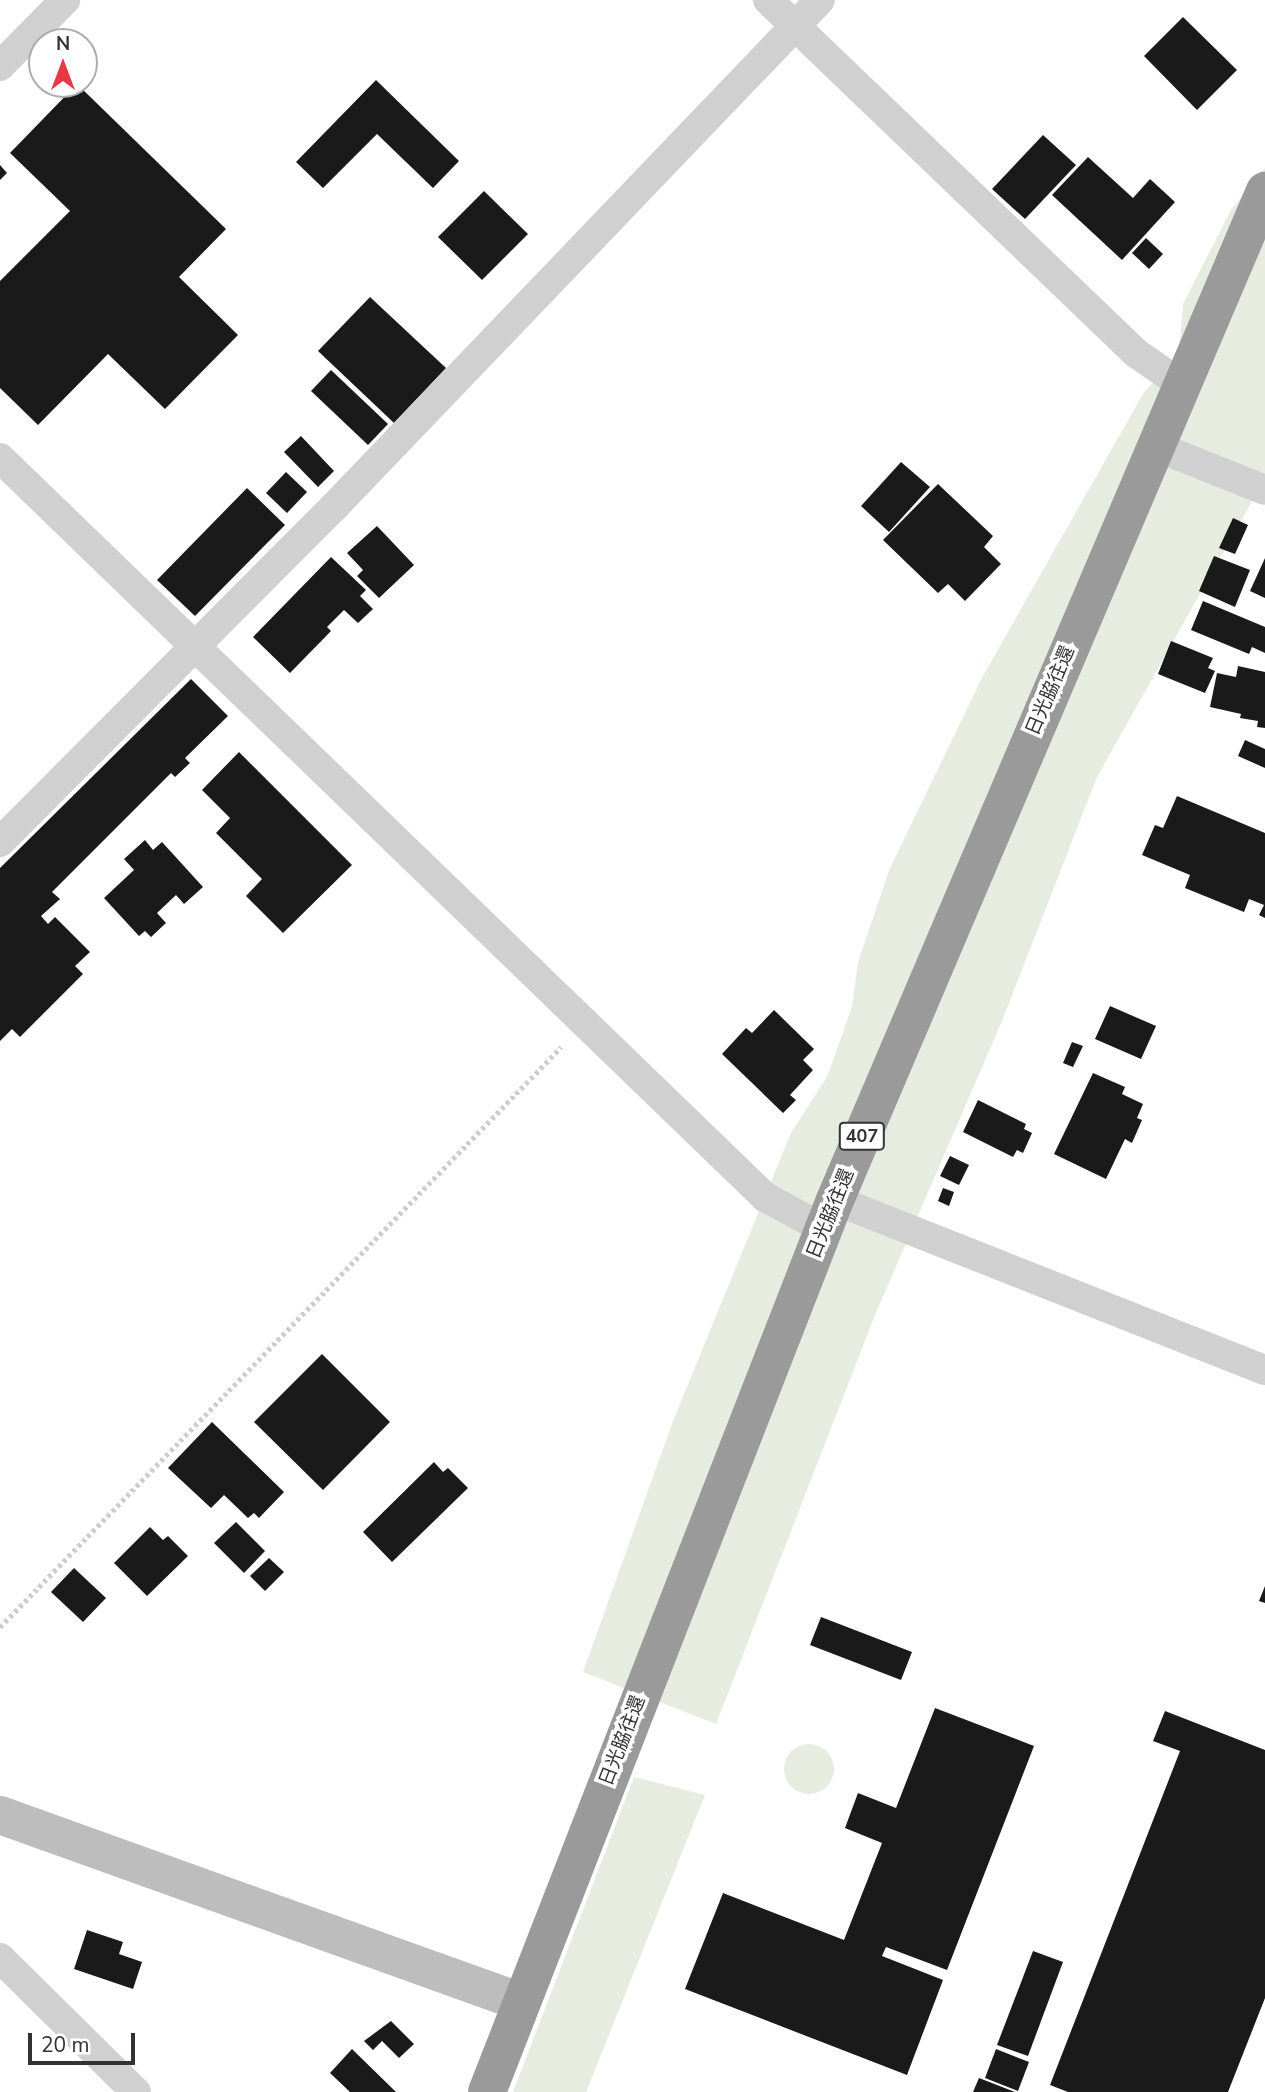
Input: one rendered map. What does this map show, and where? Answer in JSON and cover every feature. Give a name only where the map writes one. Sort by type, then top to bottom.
[{"type":"highway","name":"日光脇往還","points":[[487,2092],[830,1214],[1265,191]]},
{"type":"street","points":[[0,66],[65,0]]},
{"type":"street","points":[[768,0],[1136,353],[1182,385]]},
{"type":"street","points":[[0,842],[192,646],[334,507],[820,0]]},
{"type":"street","points":[[1155,446],[1265,490]]},
{"type":"street","points":[[0,458],[582,1025],[765,1197],[830,1214],[1265,1370]]},
{"type":"street","points":[[0,1815],[521,2002]]},
{"type":"street","points":[[0,1958],[136,2092]]},
{"type":"path","points":[[0,1627],[582,1025]]},
{"type":"shaded area","points":[[1265,168],[1265,478],[1097,777],[1002,1021],[875,1315],[716,1724],[583,1672],[673,1421],[791,1133],[827,1077],[852,1007],[858,962],[890,868],[983,676],[1143,394],[1179,354],[1183,304],[1231,210]]},
{"type":"shaded area","points":[[809,1744],[827,1751],[834,1769],[827,1787],[809,1794],[791,1787],[784,1769],[791,1751]]},
{"type":"shaded area","points":[[634,1777],[705,1795],[586,2092],[513,2092]]},
{"type":"building","points":[[1183,17],[1237,70],[1197,110],[1144,56]]},
{"type":"building","points":[[376,80],[459,161],[433,188],[377,134],[323,188],[296,162]]},
{"type":"building","points":[[63,98],[91,98],[226,229],[179,277],[238,335],[165,409],[108,354],[38,425],[0,388],[0,281],[70,211],[10,153]]},
{"type":"building","points":[[1043,135],[1076,165],[1025,219],[992,189]]},
{"type":"building","points":[[1088,157],[1133,198],[1150,179],[1175,202],[1122,260],[1052,195]]},
{"type":"building","points":[[0,165],[7,173],[0,180]]},
{"type":"building","points":[[484,191],[528,234],[482,280],[438,237]]},
{"type":"building","points":[[1146,238],[1163,254],[1149,269],[1132,253]]},
{"type":"building","points":[[370,297],[446,368],[394,423],[318,351]]},
{"type":"building","points":[[331,370],[388,424],[368,445],[311,391]]},
{"type":"building","points":[[301,436],[334,471],[318,487],[284,452]]},
{"type":"building","points":[[901,462],[930,487],[889,532],[861,506]]},
{"type":"building","points":[[286,472],[307,492],[287,513],[266,493]]},
{"type":"building","points":[[938,484],[993,536],[984,547],[1001,564],[965,601],[948,584],[938,593],[883,540]]},
{"type":"building","points":[[247,488],[285,525],[195,616],[157,580]]},
{"type":"building","points":[[1233,518],[1248,525],[1235,554],[1219,548]]},
{"type":"building","points":[[377,526],[414,565],[379,598],[357,576],[363,570],[347,553]]},
{"type":"building","points":[[1214,556],[1250,570],[1235,607],[1199,591]]},
{"type":"building","points":[[331,557],[366,590],[360,596],[373,609],[358,623],[344,610],[327,627],[331,631],[290,673],[253,637]]},
{"type":"building","points":[[1265,558],[1265,598],[1250,591]]},
{"type":"building","points":[[1203,601],[1265,627],[1265,653],[1252,647],[1249,654],[1191,630]]},
{"type":"building","points":[[1171,641],[1213,658],[1208,668],[1215,671],[1205,693],[1158,674]]},
{"type":"building","points":[[1238,666],[1265,672],[1265,728],[1257,727],[1258,721],[1240,718],[1241,714],[1210,707],[1217,673],[1236,677]]},
{"type":"building","points":[[191,679],[228,716],[185,758],[190,763],[175,777],[171,773],[52,892],[60,899],[41,916],[48,924],[55,917],[90,952],[75,966],[83,974],[20,1037],[12,1029],[0,1041],[0,868]]},
{"type":"building","points":[[1245,740],[1265,749],[1265,768],[1238,756]]},
{"type":"building","points":[[239,752],[352,865],[283,933],[246,896],[262,879],[216,833],[230,818],[202,790]]},
{"type":"building","points":[[1177,796],[1265,833],[1265,918],[1259,915],[1264,905],[1249,899],[1244,912],[1185,888],[1190,875],[1142,855],[1155,825],[1163,828]]},
{"type":"building","points":[[145,840],[153,850],[162,842],[203,887],[184,904],[176,895],[157,913],[166,923],[151,937],[145,931],[139,936],[104,898],[134,870],[124,859]]},
{"type":"building","points":[[1110,1006],[1156,1026],[1141,1059],[1095,1039]]},
{"type":"building","points":[[774,1010],[814,1049],[803,1060],[813,1070],[790,1095],[796,1100],[783,1113],[722,1054],[746,1028],[752,1033]]},
{"type":"building","points":[[1072,1042],[1083,1046],[1073,1067],[1063,1063]]},
{"type":"building","points":[[1093,1073],[1125,1087],[1122,1094],[1143,1104],[1137,1118],[1142,1120],[1132,1143],[1125,1139],[1106,1179],[1054,1154]]},
{"type":"building","points":[[978,1100],[1026,1124],[1024,1129],[1032,1133],[1023,1153],[1017,1150],[1013,1157],[963,1132]]},
{"type":"building","points":[[950,1156],[969,1165],[959,1185],[940,1176]]},
{"type":"building","points":[[943,1188],[954,1192],[949,1206],[938,1201]]},
{"type":"building","points":[[322,1354],[390,1422],[323,1490],[254,1422]]},
{"type":"building","points":[[212,1422],[284,1492],[259,1518],[254,1513],[248,1518],[224,1495],[211,1508],[168,1468]]},
{"type":"building","points":[[434,1462],[443,1472],[448,1468],[468,1488],[392,1562],[363,1532]]},
{"type":"building","points":[[236,1522],[265,1551],[244,1573],[214,1543]]},
{"type":"building","points":[[150,1527],[163,1540],[168,1536],[188,1556],[147,1596],[114,1563]]},
{"type":"building","points":[[269,1558],[284,1572],[265,1591],[250,1576]]},
{"type":"building","points":[[74,1568],[106,1598],[83,1622],[51,1592]]},
{"type":"building","points":[[1265,1586],[1265,1603],[1259,1601]]},
{"type":"building","points":[[821,1617],[912,1652],[901,1680],[810,1645]]},
{"type":"building","points":[[935,1708],[1034,1746],[947,1970],[886,1947],[882,1956],[943,1980],[907,2075],[685,1989],[723,1893],[844,1940],[882,1843],[845,1828],[858,1793],[896,1808]]},
{"type":"building","points":[[1165,1711],[1265,1750],[1265,1998],[1228,2092],[1068,2092],[1050,2085],[1180,1751],[1153,1741]]},
{"type":"building","points":[[87,1930],[123,1942],[119,1954],[142,1962],[133,1989],[74,1969]]},
{"type":"building","points":[[1033,1951],[1063,1962],[1028,2056],[997,2045]]},
{"type":"building","points":[[391,2021],[414,2044],[399,2058],[382,2041],[373,2050],[364,2041]]},
{"type":"building","points":[[352,2049],[396,2092],[350,2092],[330,2073]]},
{"type":"building","points":[[996,2049],[1029,2062],[1018,2091],[985,2078]]},
{"type":"building","points":[[979,2078],[1015,2092],[973,2092]]}]
